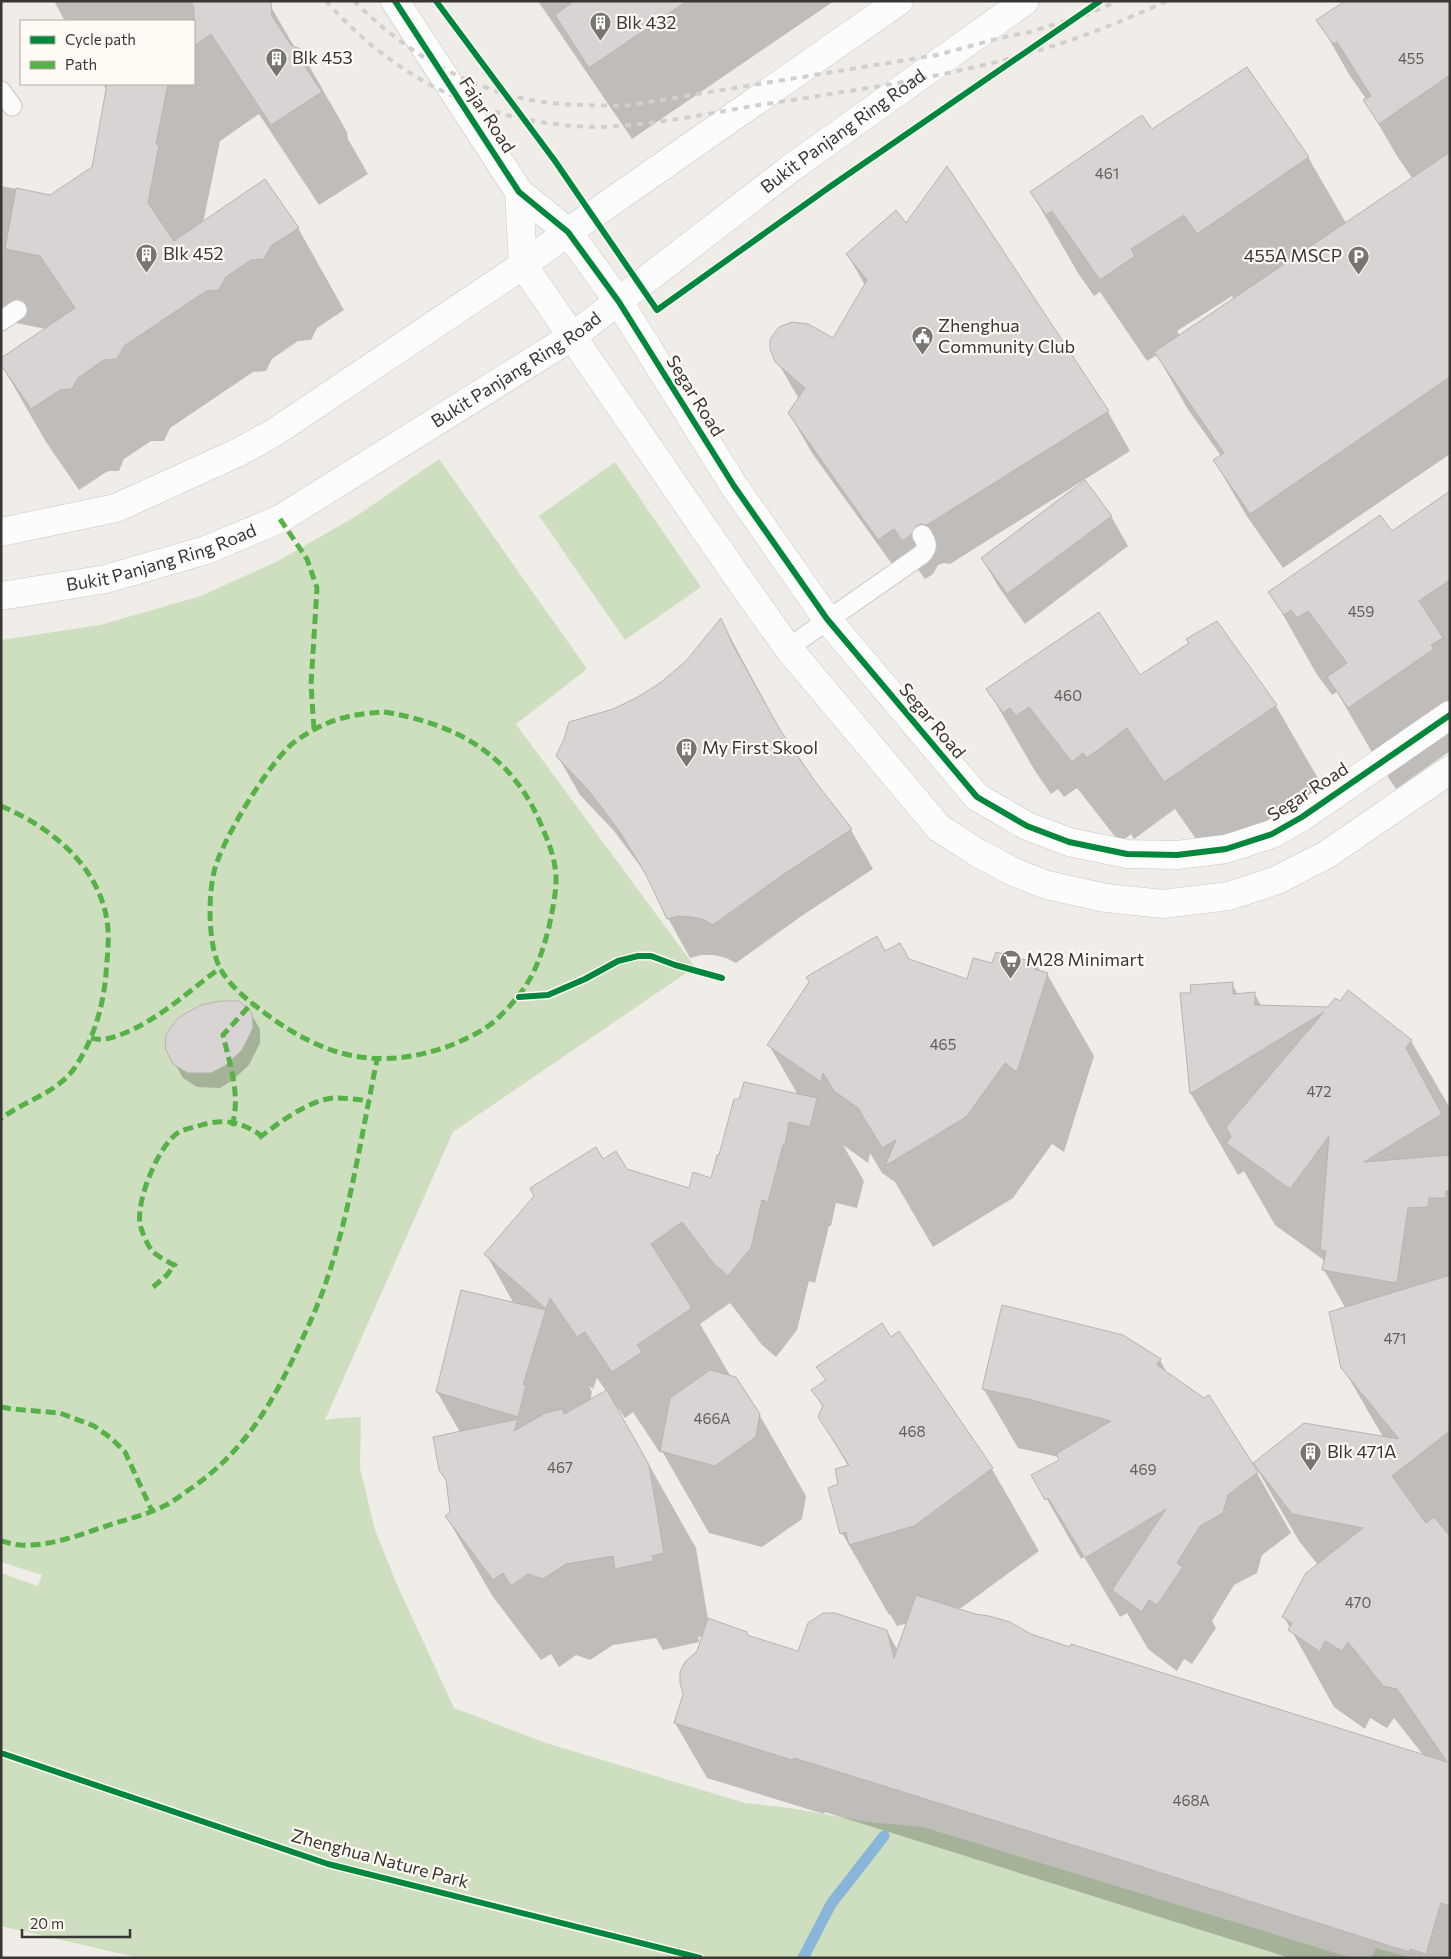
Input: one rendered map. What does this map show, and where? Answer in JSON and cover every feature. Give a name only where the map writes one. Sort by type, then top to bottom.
[{"type":"street","name":"Fajar Road","points":[[395,1],[519,192],[568,232]]},
{"type":"street","points":[[1,532],[116,508],[239,452],[275,432],[523,265],[899,1]]},
{"type":"street","name":"Bukit Panjang Ring Road","points":[[1,596],[106,579],[206,550],[280,518],[573,336],[791,168],[1025,1]]},
{"type":"street","name":"Fajar Road","points":[[519,192],[523,265]]},
{"type":"street","name":"Segar Road","points":[[568,232],[618,302],[734,486],[827,619],[976,797],[1027,826],[1070,842],[1127,854],[1177,855],[1226,849],[1272,834],[1302,817],[1450,715]]},
{"type":"street","points":[[523,265],[788,648],[939,828],[978,853],[1016,873],[1048,885],[1106,898],[1163,904],[1229,896],[1277,880],[1326,855],[1450,770]]},
{"type":"lane","points":[[1,320],[17,310]]},
{"type":"lane","points":[[788,648],[921,555],[926,550],[927,544],[922,535]]},
{"type":"green space","points":[[439,459],[587,669],[516,724],[695,967],[453,1132],[325,1420],[361,1417],[360,1468],[375,1530],[398,1587],[454,1708],[546,1743],[745,1803],[790,1808],[868,1822],[923,1827],[1352,1958],[140,1958],[1,1926],[1,1573],[38,1586],[42,1575],[1,1562],[1,640],[100,625],[201,596],[278,561],[358,515]]},
{"type":"green space","points":[[615,462],[701,587],[625,640],[539,516]]},
{"type":"green space","points":[[1376,1948],[1413,1958],[1371,1958]]},
{"type":"building","name":"Blk 453","points":[[190,1],[271,1],[272,16],[291,45],[300,49],[302,62],[322,92],[271,125],[211,34],[195,45],[194,7]]},
{"type":"building","name":"Blk 432","points":[[574,1],[687,1],[589,68],[555,15]]},
{"type":"building","points":[[1345,1],[1450,1],[1450,75],[1379,124],[1363,100],[1371,96],[1337,42],[1333,44],[1316,20]]},
{"type":"building","points":[[1247,67],[1309,157],[1197,234],[1184,215],[1131,249],[1135,256],[1100,280],[1052,211],[1046,215],[1030,192],[1142,115],[1152,129]]},
{"type":"building","name":"Blk 452","points":[[107,85],[168,85],[156,144],[159,145],[148,203],[174,241],[265,179],[299,228],[271,246],[264,259],[251,260],[226,277],[219,290],[206,291],[124,346],[117,359],[104,360],[78,378],[72,389],[60,390],[31,409],[1,365],[1,358],[75,308],[40,256],[5,249],[16,188],[50,195],[92,167]]},
{"type":"building","name":"455A MSCP","points":[[1450,152],[1450,377],[1250,514],[1213,460],[1224,453],[1154,352]]},
{"type":"building","name":"Zhenghua Community Club","points":[[947,166],[1109,411],[927,525],[921,524],[916,526],[911,535],[902,541],[894,529],[878,540],[788,413],[805,388],[775,362],[770,349],[770,339],[779,327],[792,322],[808,324],[833,338],[867,280],[846,254],[896,210],[906,223]]},
{"type":"building","points":[[1085,480],[1112,516],[1007,594],[981,558]]},
{"type":"building","points":[[1450,491],[1450,580],[1419,601],[1443,638],[1431,645],[1434,649],[1348,708],[1327,677],[1347,663],[1308,611],[1297,618],[1291,610],[1284,615],[1268,592],[1380,515],[1392,531]]},
{"type":"building","points":[[1099,612],[1140,675],[1189,643],[1186,639],[1217,621],[1277,705],[1164,782],[1127,728],[1087,758],[1083,753],[1072,762],[1029,707],[1016,716],[1010,708],[1003,713],[986,689]]},
{"type":"building","name":"My First Skool","points":[[721,618],[734,647],[779,728],[814,780],[852,829],[781,876],[713,925],[702,919],[691,917],[678,916],[667,919],[645,873],[620,832],[589,791],[556,756],[569,722],[613,709],[636,698],[660,683],[686,661]]},
{"type":"building","points":[[877,936],[885,951],[900,943],[909,959],[967,979],[973,958],[992,963],[996,952],[1037,963],[1034,969],[1048,973],[1017,1072],[1005,1063],[966,1117],[885,1166],[896,1140],[882,1148],[858,1108],[834,1091],[823,1073],[821,1082],[767,1045],[809,982],[806,977]]},
{"type":"building","points":[[1233,982],[1233,994],[1255,992],[1255,1005],[1328,1007],[1335,998],[1340,1001],[1348,990],[1412,1040],[1406,1048],[1442,1114],[1364,1162],[1450,1155],[1450,1191],[1446,1191],[1446,1198],[1429,1198],[1428,1207],[1408,1208],[1397,1283],[1322,1270],[1326,1251],[1320,1250],[1329,1136],[1290,1189],[1226,1143],[1231,1137],[1226,1127],[1324,1012],[1190,1094],[1180,993],[1191,993],[1190,985]]},
{"type":"building","points":[[220,1001],[239,1001],[252,1013],[253,1028],[242,1050],[226,1065],[211,1073],[188,1073],[173,1064],[165,1048],[166,1034],[178,1018],[201,1005]]},
{"type":"building","points":[[744,1082],[817,1098],[810,1127],[789,1122],[785,1145],[783,1145],[768,1202],[762,1200],[751,1248],[728,1276],[714,1264],[682,1222],[651,1244],[692,1308],[637,1345],[642,1352],[612,1372],[585,1332],[577,1337],[550,1298],[546,1309],[484,1254],[534,1196],[530,1188],[596,1147],[603,1159],[616,1151],[627,1169],[689,1188],[693,1172],[711,1178],[734,1099],[739,1099]]},
{"type":"building","points":[[1450,1275],[1450,1431],[1392,1476],[1426,1523],[1434,1517],[1450,1536],[1450,1906],[1441,1903],[1426,1954],[1410,1949],[1409,1952],[794,1758],[792,1760],[674,1723],[683,1694],[680,1672],[685,1662],[697,1651],[708,1618],[747,1632],[747,1635],[798,1651],[808,1623],[823,1613],[835,1613],[887,1630],[894,1658],[916,1595],[975,1614],[1010,1622],[1031,1634],[1070,1647],[1071,1644],[1447,1762],[1397,1689],[1383,1686],[1348,1642],[1342,1651],[1325,1641],[1320,1652],[1288,1630],[1292,1623],[1282,1617],[1306,1573],[1363,1528],[1292,1514],[1253,1463],[1304,1423],[1399,1439],[1341,1368],[1329,1312]]},
{"type":"building","points":[[461,1290],[546,1310],[523,1385],[526,1385],[518,1417],[436,1392]]},
{"type":"building","points":[[1002,1305],[1123,1335],[1161,1359],[1157,1365],[1204,1398],[1209,1395],[1258,1472],[1228,1495],[1223,1513],[1200,1526],[1177,1563],[1183,1567],[1157,1605],[1149,1600],[1142,1612],[1112,1590],[1166,1509],[1085,1558],[1048,1498],[1045,1500],[1031,1475],[1059,1460],[1056,1454],[1111,1421],[982,1389]]},
{"type":"building","points":[[882,1323],[891,1337],[899,1331],[993,1468],[914,1526],[849,1545],[846,1532],[840,1534],[828,1488],[838,1484],[835,1469],[849,1465],[818,1417],[823,1405],[811,1390],[826,1380],[816,1367]]},
{"type":"building","points":[[710,1370],[736,1377],[760,1414],[756,1437],[715,1466],[660,1451],[670,1398]]},
{"type":"building","points":[[607,1390],[649,1465],[664,1553],[652,1556],[653,1561],[615,1569],[613,1556],[566,1564],[543,1579],[528,1574],[511,1586],[503,1573],[493,1580],[445,1516],[450,1512],[446,1480],[439,1470],[433,1437],[518,1419],[514,1431],[545,1413],[562,1409],[564,1414]]},
{"type":"waterway","points":[[803,1958],[831,1904],[884,1836]]},
{"type":"railway","points":[[326,1],[347,23],[392,61],[443,92],[471,104],[528,120],[592,127],[679,119],[897,83],[965,69],[1033,52],[1067,41],[1167,1]]},
{"type":"railway","points":[[354,1],[391,34],[431,62],[475,83],[534,101],[572,105],[624,106],[937,55],[1030,32],[1088,14],[1118,1]]},
{"type":"marked path","points":[[280,519],[307,559],[317,588],[311,685],[314,729]]},
{"type":"marked path","points":[[384,712],[411,717],[435,725],[479,747],[499,762],[515,780],[530,802],[550,846],[556,879],[555,897],[549,927],[537,965],[526,986],[510,1006],[495,1021],[469,1037],[449,1046],[423,1054],[399,1058],[353,1056],[332,1050],[310,1041],[266,1014],[240,993],[224,975],[213,947],[210,921],[212,882],[218,858],[247,803],[283,753],[304,735],[325,724],[347,717],[384,712]]},
{"type":"marked path","points":[[1,806],[39,826],[72,853],[86,870],[96,888],[104,907],[108,929],[105,987],[100,1012],[80,1059],[66,1078],[57,1085],[1,1119]]},
{"type":"marked path","points":[[91,1038],[106,1039],[122,1034],[152,1019],[220,968]]},
{"type":"marked path","points":[[232,1126],[235,1092],[223,1035],[252,1003]]},
{"type":"marked path","points":[[1,1541],[15,1545],[56,1542],[142,1515],[175,1500],[210,1474],[239,1446],[283,1380],[324,1288],[348,1204],[377,1060]]},
{"type":"marked path","points":[[259,1138],[284,1119],[314,1103],[334,1098],[369,1101]]},
{"type":"marked path","points":[[175,1266],[152,1251],[140,1224],[145,1188],[164,1148],[171,1138],[179,1132],[216,1122],[239,1124],[262,1136]]},
{"type":"marked path","points":[[153,1287],[167,1275],[176,1263]]},
{"type":"marked path","points":[[1,1407],[60,1413],[94,1426],[111,1438],[125,1452],[152,1511]]},
{"type":"cycle path","points":[[395,1],[519,192],[568,232],[619,302],[734,486],[827,619],[977,797],[1027,826],[1069,842],[1127,854],[1177,855],[1226,849],[1272,834],[1302,817],[1450,715]]},
{"type":"cycle path","points":[[436,1],[555,161],[657,310],[831,186],[1100,1]]},
{"type":"cycle path","points":[[519,997],[548,995],[585,979],[618,961],[638,956],[651,956],[722,978]]},
{"type":"cycle path","name":"Zhenghua Nature Park","points":[[1,1753],[328,1864],[700,1958]]},
{"type":"place","name":"Blk 432","points":[[600,42]]},
{"type":"place","name":"Blk 453","points":[[276,77]]},
{"type":"place","name":"Blk 452","points":[[147,273]]},
{"type":"place","name":"455A MSCP","points":[[1358,275]]},
{"type":"place","name":"Zhenghua Community Club","points":[[922,355]]},
{"type":"place","name":"My First Skool","points":[[686,767]]},
{"type":"place","name":"M28 Minimart","points":[[1010,979]]},
{"type":"place","name":"Blk 471A","points":[[1311,1471]]}]
